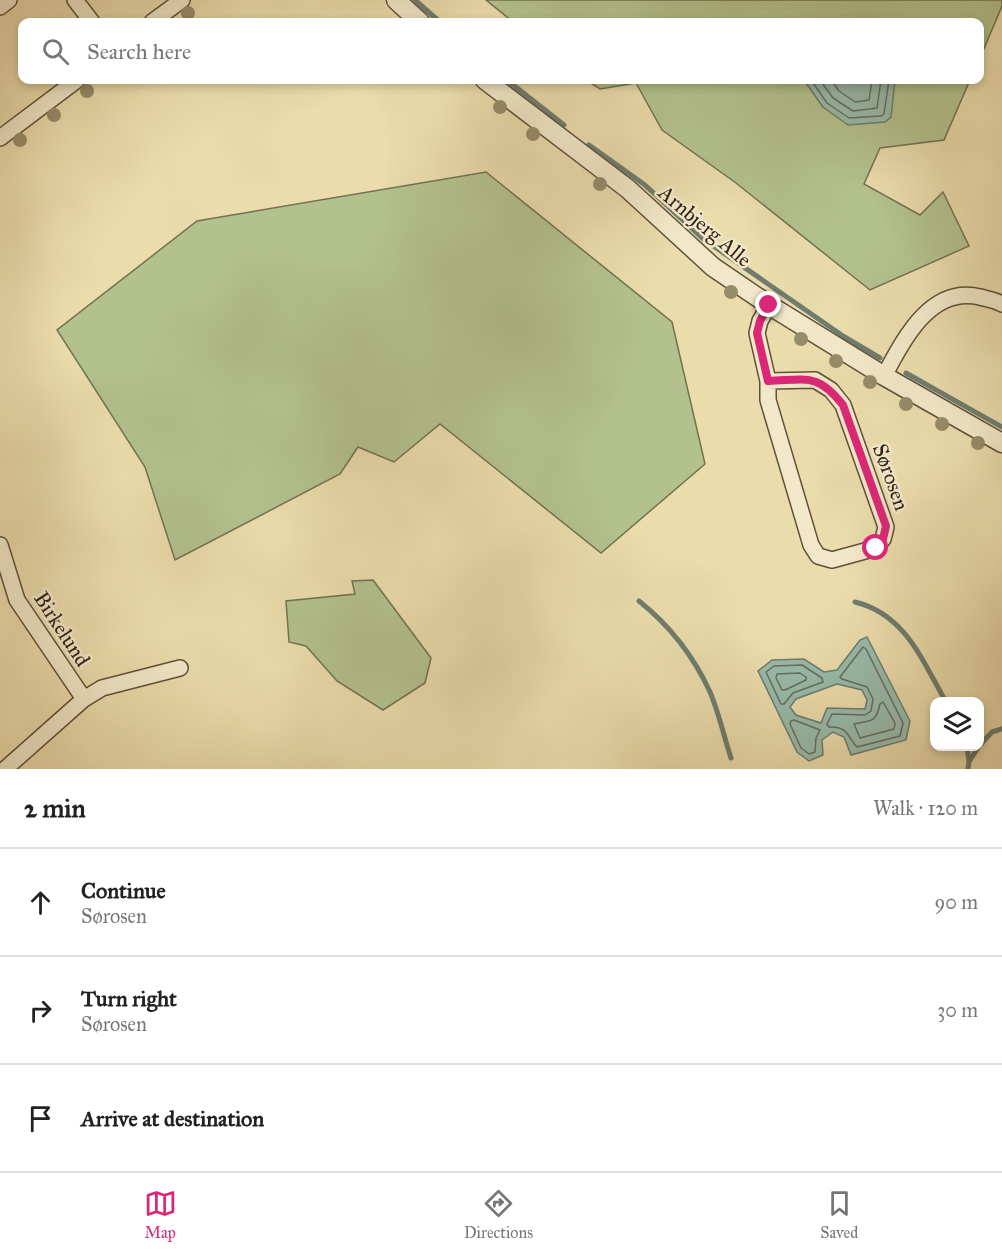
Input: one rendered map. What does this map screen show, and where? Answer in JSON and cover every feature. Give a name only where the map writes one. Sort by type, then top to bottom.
[{"type":"street","points":[[0,7],[9,0]]},
{"type":"street","points":[[75,0],[89,18]]},
{"type":"street","points":[[157,18],[182,0]]},
{"type":"street","points":[[396,0],[416,18]]},
{"type":"street","points":[[0,138],[72,84]]},
{"type":"street","name":"Arnbjerg Alle","points":[[490,84],[628,189],[713,267],[769,305],[884,376],[1002,443]]},
{"type":"street","points":[[884,376],[919,318],[932,307],[950,298],[971,295],[1002,304]]},
{"type":"street","name":"Sørosen","points":[[768,381],[815,380],[831,390],[843,405],[886,526],[883,539],[876,548],[832,560],[818,556],[811,545],[768,400],[768,381],[757,333],[760,321],[769,305]]},
{"type":"street","name":"Birkelund","points":[[0,545],[17,600],[84,699]]},
{"type":"street","name":"Birkelund","points":[[5,769],[84,699],[102,688],[180,668]]},
{"type":"green space","points":[[486,0],[1002,0],[1002,6],[984,49],[984,18],[508,18]]},
{"type":"green space","points":[[592,84],[630,84],[600,89]]},
{"type":"green space","points":[[637,84],[807,84],[823,107],[894,86],[894,84],[968,84],[944,140],[880,148],[864,184],[920,215],[943,192],[969,246],[870,290],[736,183],[662,130]]},
{"type":"green space","points":[[486,172],[672,322],[705,464],[601,553],[440,424],[394,462],[358,447],[340,474],[175,560],[145,467],[57,330],[197,221]]},
{"type":"green space","points":[[373,580],[431,658],[425,683],[383,710],[337,681],[306,646],[289,642],[286,601],[355,594],[352,581]]},
{"type":"water","points":[[807,84],[895,84],[891,117],[885,122],[848,125],[823,107]]},
{"type":"water","points":[[867,637],[910,721],[906,740],[851,755],[844,737],[833,732],[822,740],[823,755],[809,761],[797,752],[758,671],[772,660],[804,659],[824,672],[837,670],[860,640]],"holes":[[[837,684],[862,690],[867,700],[865,709],[827,708],[821,723],[796,715],[790,707],[796,699]]]},
{"type":"waterway","points":[[415,0],[435,18]]},
{"type":"waterway","points":[[512,84],[564,125]]},
{"type":"waterway","points":[[589,145],[645,185],[702,238],[843,336],[880,358]]},
{"type":"waterway","points":[[906,373],[1002,427]]},
{"type":"waterway","points":[[639,601],[670,631],[704,679],[731,758]]},
{"type":"waterway","points":[[855,602],[872,608],[899,628],[920,655],[943,697]]},
{"type":"waterway","points":[[984,741],[992,732],[1002,729]]},
{"type":"waterway","points":[[968,751],[968,769]]},
{"type":"waterway","points":[[969,762],[976,751]]},
{"type":"route","points":[[769,305],[760,321],[757,333],[768,381],[815,380],[831,390],[843,405],[886,526],[883,539],[876,548]]}]
